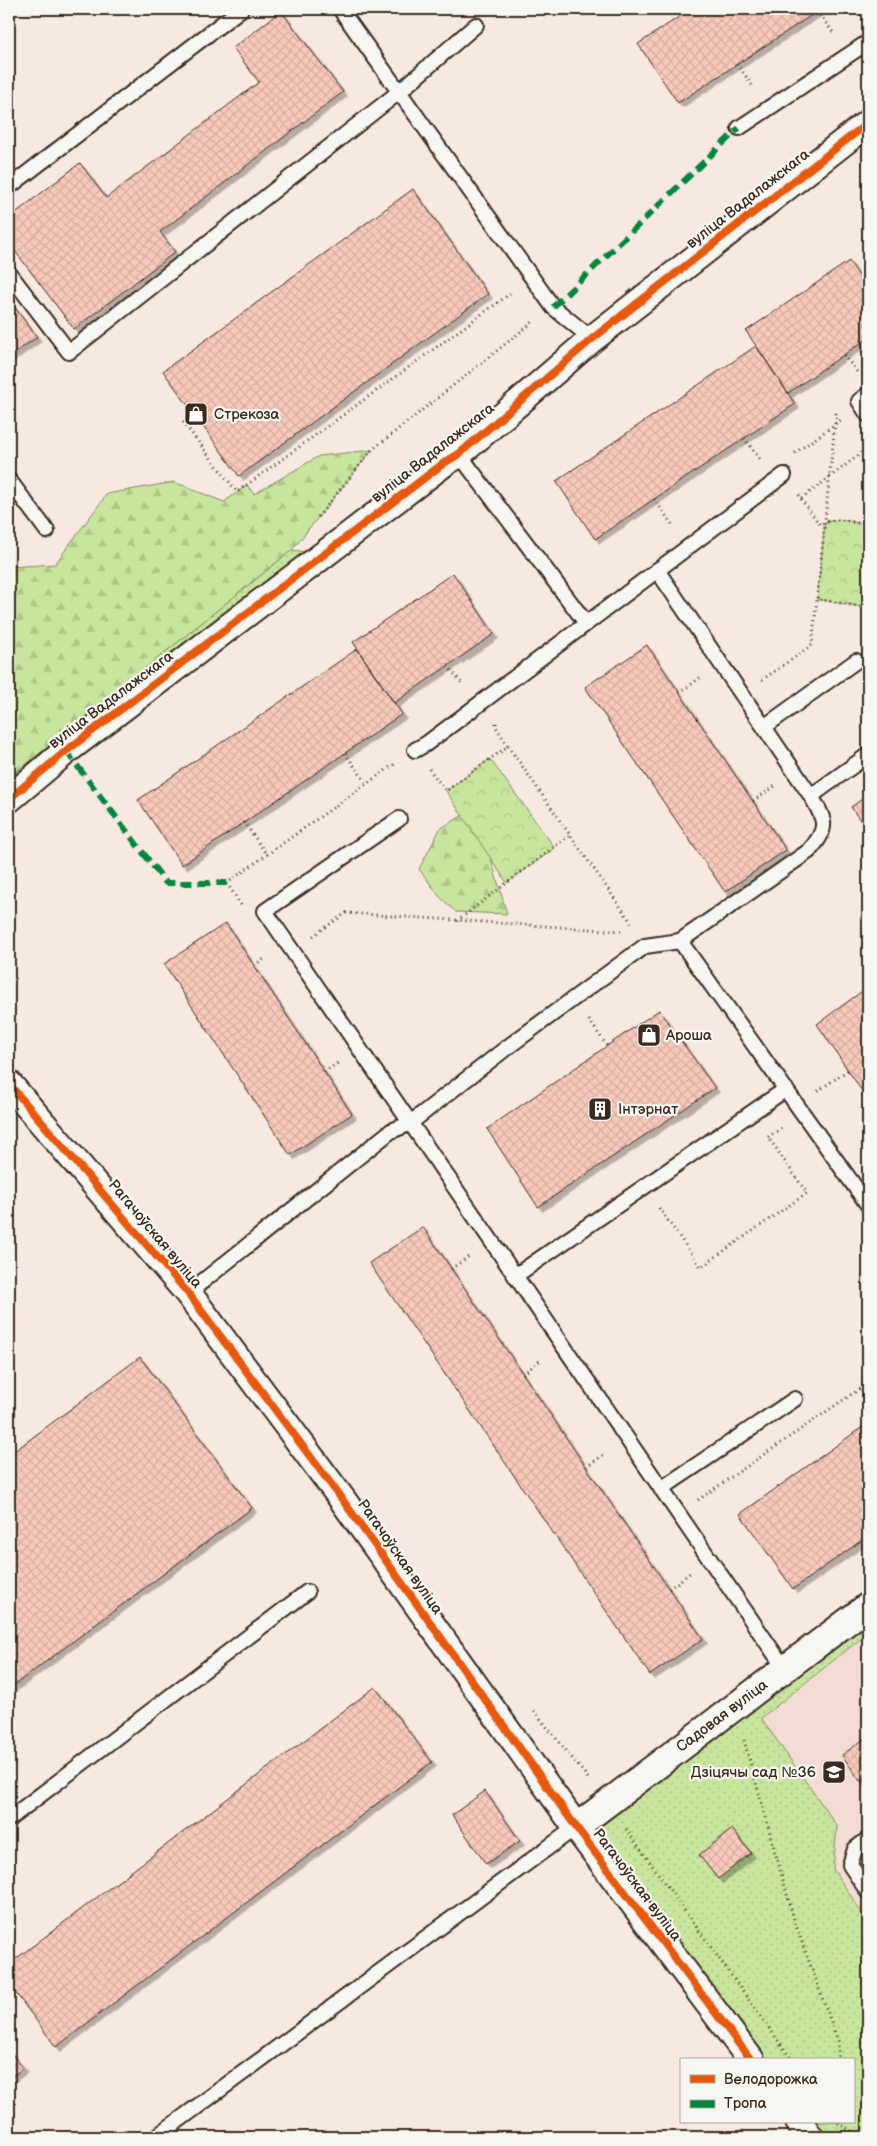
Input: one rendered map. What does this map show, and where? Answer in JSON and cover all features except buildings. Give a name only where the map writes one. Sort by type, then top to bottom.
[{"type":"street","name":"вуліца Вадалажскага","points":[[9,799],[66,751],[444,463],[459,454],[592,339],[868,123]]},
{"type":"street","name":"Рагачоўская вуліца","points":[[9,1084],[188,1293],[342,1499],[576,1827],[749,2058]]},
{"type":"street","name":"Садовая вуліца","points":[[576,1827],[868,1606]]},
{"type":"street","points":[[800,2124],[810,2137]]},
{"type":"lane","points":[[9,187],[240,9]]},
{"type":"lane","points":[[340,9],[553,306],[592,339]]},
{"type":"lane","points":[[9,273],[68,352],[398,92],[476,25]]},
{"type":"lane","points":[[739,128],[868,42]]},
{"type":"lane","points":[[868,394],[859,401],[868,415]]},
{"type":"lane","points":[[459,454],[586,623]]},
{"type":"lane","points":[[415,750],[784,475]]},
{"type":"lane","points":[[9,480],[47,531]]},
{"type":"lane","points":[[188,1293],[392,1131],[409,1124],[504,1048],[644,946],[680,941],[809,851],[821,838],[825,826],[823,815],[657,570]]},
{"type":"lane","points":[[764,727],[856,661]]},
{"type":"lane","points":[[811,796],[868,755]]},
{"type":"lane","points":[[399,819],[265,911],[409,1124],[785,1669]]},
{"type":"lane","points":[[680,941],[868,1205]]},
{"type":"lane","points":[[515,1276],[786,1089]]},
{"type":"lane","points":[[661,1489],[795,1400]]},
{"type":"lane","points":[[9,1819],[307,1592]]},
{"type":"lane","points":[[156,2137],[576,1827]]},
{"type":"lane","points":[[868,1839],[855,1849],[850,1865],[868,1892]]},
{"type":"path","points":[[183,422],[237,492],[532,278]]},
{"type":"path","points":[[316,520],[372,450],[553,306]]},
{"type":"path","points":[[844,355],[858,374]]},
{"type":"path","points":[[742,694],[812,645],[837,407]]},
{"type":"path","points":[[744,438],[765,466]]},
{"type":"path","points":[[847,464],[868,448]]},
{"type":"path","points":[[654,499],[676,530]]},
{"type":"path","points":[[801,499],[820,525],[839,519],[859,523],[868,528]]},
{"type":"path","points":[[817,599],[868,608]]},
{"type":"path","points":[[448,666],[465,687]]},
{"type":"path","points":[[679,693],[709,672]]},
{"type":"path","points":[[508,746],[638,932]]},
{"type":"path","points":[[227,883],[415,750]]},
{"type":"path","points":[[345,753],[367,784]]},
{"type":"path","points":[[752,801],[776,785]]},
{"type":"path","points":[[244,822],[267,855]]},
{"type":"path","points":[[457,921],[570,835]]},
{"type":"path","points":[[292,951],[346,914],[629,931]]},
{"type":"path","points":[[254,966],[273,953]]},
{"type":"path","points":[[597,1015],[589,1020],[606,1046]]},
{"type":"path","points":[[324,1072],[344,1059]]},
{"type":"path","points":[[813,1094],[848,1070]]},
{"type":"path","points":[[644,1187],[701,1267],[806,1194],[768,1137],[803,1113]]},
{"type":"path","points":[[451,1269],[476,1252]]},
{"type":"path","points":[[523,1374],[548,1354]]},
{"type":"path","points":[[692,1504],[868,1383]]},
{"type":"path","points":[[863,1386],[868,1394]]},
{"type":"path","points":[[586,1468],[614,1448]]},
{"type":"path","points":[[669,1589],[698,1567]]},
{"type":"path","points":[[735,1706],[795,1923],[838,2041],[838,2058]]},
{"type":"path","points":[[607,1802],[791,2058]]},
{"type":"path","points":[[840,2124],[861,2137]]},
{"type":"shaded area","name":"Дзіцячы сад №36","points":[[868,1633],[868,1922],[833,1869],[837,1826],[761,1718]]},
{"type":"green space","points":[[372,450],[292,550],[9,778],[9,567],[55,564],[107,494],[174,482],[224,502],[247,485],[254,494],[319,456]]},
{"type":"green space","points":[[839,519],[868,527],[868,608],[817,599],[825,522]]},
{"type":"green space","points":[[292,550],[306,552],[9,799],[9,778]]},
{"type":"green space","points":[[490,759],[555,848],[507,883],[446,791]]},
{"type":"green space","points":[[468,812],[491,859],[507,914],[456,912],[440,897],[419,869],[440,829]]},
{"type":"green space","points":[[868,1618],[868,1633],[761,1718],[837,1826],[833,1869],[868,1922],[868,2137],[812,2137],[802,2124],[854,2124],[854,2058],[756,2058],[594,1830]]},
{"type":"marked path","points":[[553,307],[739,128]]},
{"type":"marked path","points":[[66,751],[166,883],[227,883]]},
{"type":"cycle path","points":[[9,799],[66,751],[444,463],[459,454],[592,339],[868,123]]},
{"type":"cycle path","points":[[9,1084],[188,1293],[342,1499],[576,1827],[749,2058]]},
{"type":"place","name":"Стрекоза","points":[[196,414]]},
{"type":"place","name":"Ароша","points":[[649,1035]]},
{"type":"place","name":"Інтэрнат","points":[[600,1109]]},
{"type":"place","name":"Дзіцячы сад №36","points":[[834,1772]]}]
